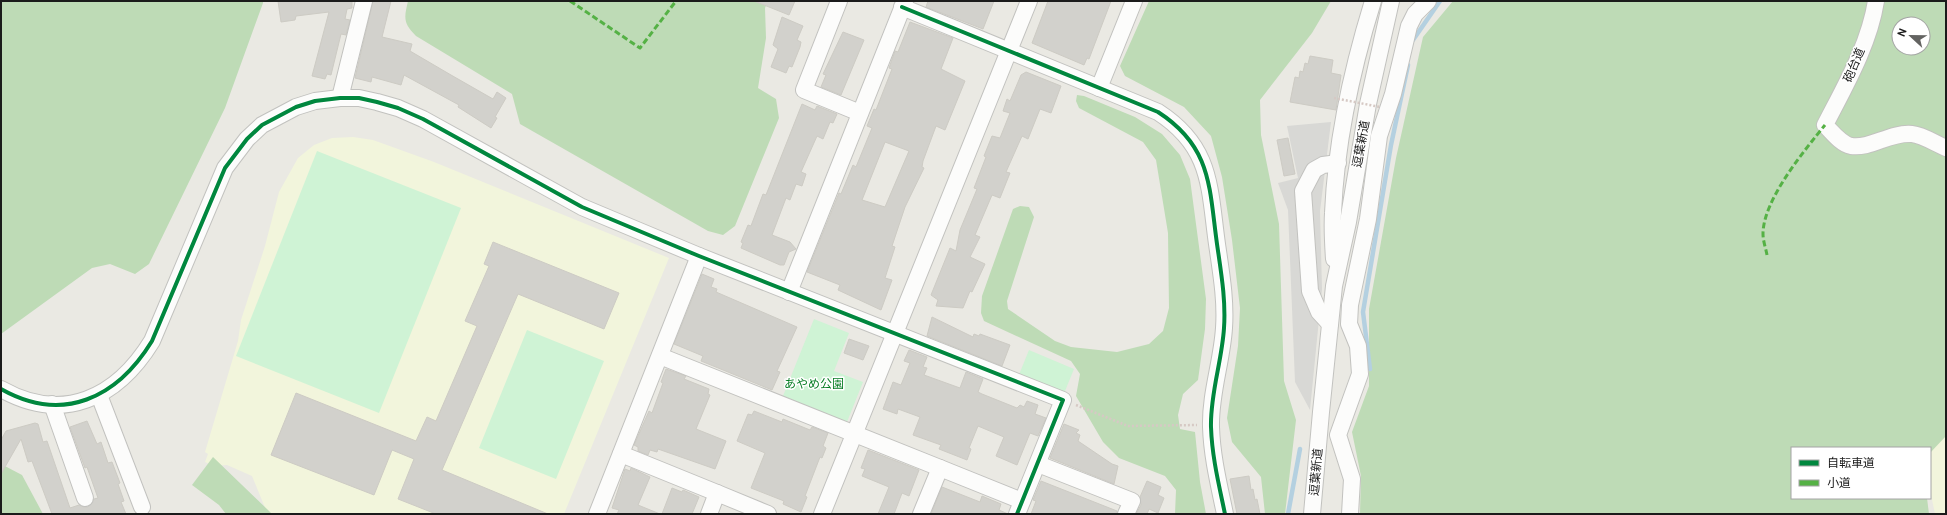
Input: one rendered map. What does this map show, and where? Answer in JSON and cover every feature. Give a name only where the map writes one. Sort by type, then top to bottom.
[{"type":"street","points":[[340,98],[364,1]]},
{"type":"street","points":[[839,1],[804,90],[860,113]]},
{"type":"street","points":[[822,514],[1029,1]]},
{"type":"street","points":[[1099,88],[1134,1]]},
{"type":"street","name":"逗葉新道","points":[[1334,286],[1333,213],[1338,163],[1348,101],[1373,1]]},
{"type":"street","name":"逗葉新道","points":[[1312,514],[1334,286],[1348,222],[1368,104],[1391,1]]},
{"type":"street","points":[[1350,514],[1352,479],[1338,435],[1360,374],[1358,346],[1349,324],[1350,305],[1368,219],[1379,136],[1393,94],[1409,26],[1415,14],[1428,1]]},
{"type":"street","name":"砲台道","points":[[1876,1],[1864,43],[1848,81],[1824,125],[1840,140],[1850,146],[1864,145],[1893,135],[1913,134],[1946,148]]},
{"type":"street","points":[[789,292],[903,4],[1009,51],[1158,112],[1168,118],[1183,132],[1200,157],[1209,180],[1224,316],[1211,426],[1217,475],[1225,514]]},
{"type":"street","points":[[1,389],[17,397],[52,404],[73,403],[99,395],[132,371],[152,341],[225,168],[248,139],[262,125],[296,107],[315,101],[340,98],[359,98],[398,108],[423,120],[582,207],[699,256],[1063,400],[1020,508],[940,468],[660,356]]},
{"type":"street","points":[[1330,324],[1319,312],[1310,291],[1303,191],[1314,170],[1323,165],[1338,163]]},
{"type":"street","points":[[597,514],[699,256]]},
{"type":"street","points":[[99,395],[142,507]]},
{"type":"street","points":[[52,404],[85,498]]},
{"type":"street","points":[[621,454],[768,514]]},
{"type":"street","points":[[1038,464],[1132,501],[1126,514]]},
{"type":"street","points":[[921,514],[940,468]]},
{"type":"street","points":[[709,514],[717,493]]},
{"type":"path","points":[[1334,98],[1380,107]]},
{"type":"path","points":[[1063,400],[1128,426],[1200,425]]},
{"type":"shaded area","points":[[1331,122],[1320,211],[1322,289],[1310,410],[1295,382],[1288,210],[1278,183],[1298,178],[1287,126]]},
{"type":"shaded area","points":[[353,137],[373,140],[434,162],[669,258],[564,514],[270,514],[266,510],[252,476],[227,465],[214,466],[205,462],[208,454],[205,452],[238,341],[241,320],[265,246],[279,192],[298,158],[314,145],[332,138]]},
{"type":"shaded area","points":[[1946,431],[1946,514],[1935,514],[1931,495],[1930,447]]},
{"type":"green space","points":[[1,1],[263,1],[263,3],[225,108],[149,264],[135,274],[110,264],[92,268],[1,334]]},
{"type":"green space","points":[[408,1],[768,1],[765,8],[766,38],[758,88],[776,99],[779,118],[735,226],[723,235],[708,231],[520,124],[512,94],[416,36],[407,24],[405,16]]},
{"type":"green space","points":[[1149,1],[1331,1],[1312,33],[1260,100],[1261,135],[1279,224],[1284,381],[1296,420],[1285,514],[1265,514],[1261,477],[1232,442],[1227,418],[1238,346],[1240,308],[1232,240],[1222,177],[1211,136],[1184,107],[1125,76],[1120,66]]},
{"type":"green space","points":[[1453,1],[1946,1],[1946,436],[1931,452],[1931,447],[1791,447],[1791,499],[1927,499],[1929,514],[1360,514],[1361,476],[1352,432],[1369,386],[1369,309],[1396,158],[1423,37]]},
{"type":"green space","points":[[1077,95],[1084,96],[1135,117],[1162,134],[1180,155],[1190,179],[1206,299],[1205,329],[1198,380],[1183,394],[1178,415],[1180,429],[1195,432],[1200,482],[1206,514],[1175,514],[1176,490],[1165,476],[1119,458],[1103,442],[1076,396],[1080,374],[1071,361],[984,321],[981,313],[982,296],[1013,209],[1020,206],[1029,207],[1034,217],[1007,301],[1008,309],[1055,341],[1071,347],[1117,352],[1149,344],[1163,331],[1169,308],[1168,233],[1156,160],[1143,142],[1079,108],[1076,101]]},
{"type":"green space","points":[[317,151],[461,208],[379,413],[236,356]]},
{"type":"green space","name":"あやめ公園","points":[[814,319],[849,333],[834,371],[863,382],[847,422],[783,396]]},
{"type":"green space","points":[[527,330],[604,361],[556,479],[479,448]]},
{"type":"green space","points":[[1029,350],[1074,369],[1063,396],[1018,377]]},
{"type":"green space","points":[[213,457],[272,514],[226,514],[219,505],[192,485]]},
{"type":"green space","points":[[1,464],[22,475],[43,514],[1,514]]},
{"type":"building","points":[[278,1],[352,1],[352,8],[347,9],[345,19],[350,20],[346,35],[341,34],[331,75],[327,74],[325,79],[312,76],[329,12],[296,16],[295,20],[281,22]]},
{"type":"building","points":[[373,1],[391,1],[382,37],[412,44],[410,51],[451,75],[493,99],[497,92],[506,98],[495,117],[497,118],[491,128],[458,107],[459,105],[404,75],[401,85],[372,77],[371,82],[355,78]]},
{"type":"building","points":[[754,1],[795,1],[789,15]]},
{"type":"building","points":[[928,1],[994,1],[983,29],[926,7]]},
{"type":"building","points":[[1048,1],[1111,1],[1089,59],[1087,58],[1084,65],[1032,43]]},
{"type":"building","points":[[782,17],[803,26],[797,40],[801,42],[800,47],[792,67],[789,66],[786,73],[771,67],[778,49],[773,45]]},
{"type":"building","points":[[910,22],[953,38],[941,69],[965,81],[945,130],[936,126],[923,161],[922,167],[924,168],[905,207],[892,246],[895,247],[885,278],[892,280],[881,310],[838,290],[840,285],[807,272],[839,193],[841,194],[853,165],[856,167],[872,128],[867,126],[874,109],[876,110],[892,69],[889,68],[895,51],[898,52]],"holes":[[[885,142],[909,151],[885,207],[862,200]]]},
{"type":"building","points":[[843,32],[864,40],[841,95],[821,87],[826,75],[823,74]]},
{"type":"building","points":[[1310,56],[1333,60],[1331,73],[1341,75],[1336,110],[1290,102],[1295,77],[1299,78],[1300,71],[1303,72],[1305,63],[1308,64]]},
{"type":"building","points":[[1026,72],[1061,86],[1051,113],[1040,109],[1028,139],[1022,136],[1006,172],[1010,173],[1000,198],[992,195],[975,235],[980,237],[970,257],[985,264],[972,292],[970,291],[963,308],[936,306],[938,300],[931,295],[950,248],[956,251],[960,230],[977,189],[974,188],[986,157],[984,156],[992,136],[1000,138],[1010,113],[1003,111],[1007,99],[1010,101],[1021,75]]},
{"type":"building","points":[[802,104],[815,110],[817,106],[837,114],[833,123],[830,122],[823,139],[817,136],[801,172],[806,174],[802,186],[796,184],[790,200],[786,198],[772,235],[790,242],[796,249],[789,252],[784,265],[780,265],[741,248],[743,243],[741,242],[748,225],[751,226],[763,194],[766,195]]},
{"type":"building","points":[[1288,138],[1295,174],[1284,176],[1277,140]]},
{"type":"building","points":[[493,242],[619,293],[604,329],[518,294],[442,470],[548,514],[436,514],[398,499],[414,459],[392,450],[374,495],[271,455],[296,393],[416,441],[427,417],[436,421],[477,326],[465,321],[489,266],[484,264]]},
{"type":"building","points":[[702,274],[714,279],[711,287],[717,289],[716,292],[797,327],[777,371],[780,372],[772,390],[701,361],[703,356],[674,344]]},
{"type":"building","points":[[932,317],[973,337],[974,334],[979,336],[980,334],[1010,345],[1002,366],[927,336]]},
{"type":"building","points":[[849,339],[869,346],[863,360],[844,353]]},
{"type":"building","points":[[909,350],[927,357],[923,367],[927,368],[924,375],[960,388],[966,372],[983,379],[978,392],[982,394],[1017,408],[1020,405],[1024,407],[1027,401],[1038,405],[1035,414],[1046,418],[1038,436],[1030,433],[1017,465],[996,456],[1004,437],[978,426],[969,448],[971,449],[967,460],[939,449],[941,445],[913,435],[920,417],[898,409],[897,414],[883,409],[893,382],[901,385],[910,363],[904,361]]},
{"type":"building","points":[[666,369],[686,376],[684,379],[709,389],[708,394],[710,395],[696,429],[726,441],[715,469],[658,449],[657,452],[650,450],[648,455],[638,451],[638,447],[634,445],[649,411],[652,413],[663,383],[661,382]]},
{"type":"building","points":[[754,411],[782,422],[783,419],[810,430],[812,427],[828,433],[823,446],[826,448],[822,458],[820,457],[805,496],[807,497],[801,512],[783,504],[784,501],[751,488],[765,453],[737,441],[748,414],[752,415]]},
{"type":"building","points":[[87,421],[97,444],[101,442],[108,463],[112,462],[120,483],[118,484],[124,501],[121,502],[126,514],[52,514],[32,461],[28,462],[21,439],[1,474],[1,440],[6,431],[35,423],[38,424],[43,442],[47,441],[70,508],[79,505],[88,507],[94,499],[98,498],[70,427]]},
{"type":"building","points":[[1064,424],[1079,430],[1076,433],[1080,435],[1078,441],[1112,464],[1118,466],[1114,484],[1050,458]]},
{"type":"building","points":[[868,450],[919,470],[909,496],[902,493],[894,514],[878,514],[889,487],[862,476],[865,469],[861,468]]},
{"type":"building","points":[[631,468],[650,477],[638,505],[660,514],[617,514],[619,510],[612,508],[625,469],[630,471]]},
{"type":"building","points":[[1249,476],[1251,490],[1253,489],[1255,500],[1257,499],[1260,514],[1237,514],[1230,479]]},
{"type":"building","points":[[1041,481],[1117,511],[1117,514],[1031,514],[1036,501],[1033,500]]},
{"type":"building","points":[[1147,481],[1161,487],[1158,495],[1164,498],[1158,513],[1149,509],[1147,514],[1136,514],[1141,505],[1140,497]]},
{"type":"building","points":[[942,487],[980,502],[982,496],[1001,504],[999,510],[1008,514],[931,514]]},
{"type":"building","points":[[672,488],[682,492],[683,490],[699,497],[692,514],[662,514]]},
{"type":"waterway","points":[[1413,40],[1440,1]]},
{"type":"waterway","points":[[1370,369],[1363,312],[1391,145],[1408,65]]},
{"type":"waterway","points":[[1288,514],[1300,449]]},
{"type":"marked path","points":[[570,1],[640,48],[676,1]]},
{"type":"marked path","points":[[1767,255],[1763,234],[1765,221],[1770,206],[1786,176],[1825,125]]},
{"type":"cycle path","points":[[902,7],[1158,112],[1176,125],[1189,139],[1205,170],[1209,186],[1224,296],[1223,340],[1212,402],[1211,427],[1214,460],[1225,514]]},
{"type":"cycle path","points":[[1,389],[24,399],[46,404],[67,404],[87,400],[105,390],[122,377],[138,361],[152,341],[225,168],[247,139],[262,125],[296,107],[315,101],[340,98],[359,98],[398,108],[423,119],[582,207],[699,256],[1063,400],[1017,514]]}]
